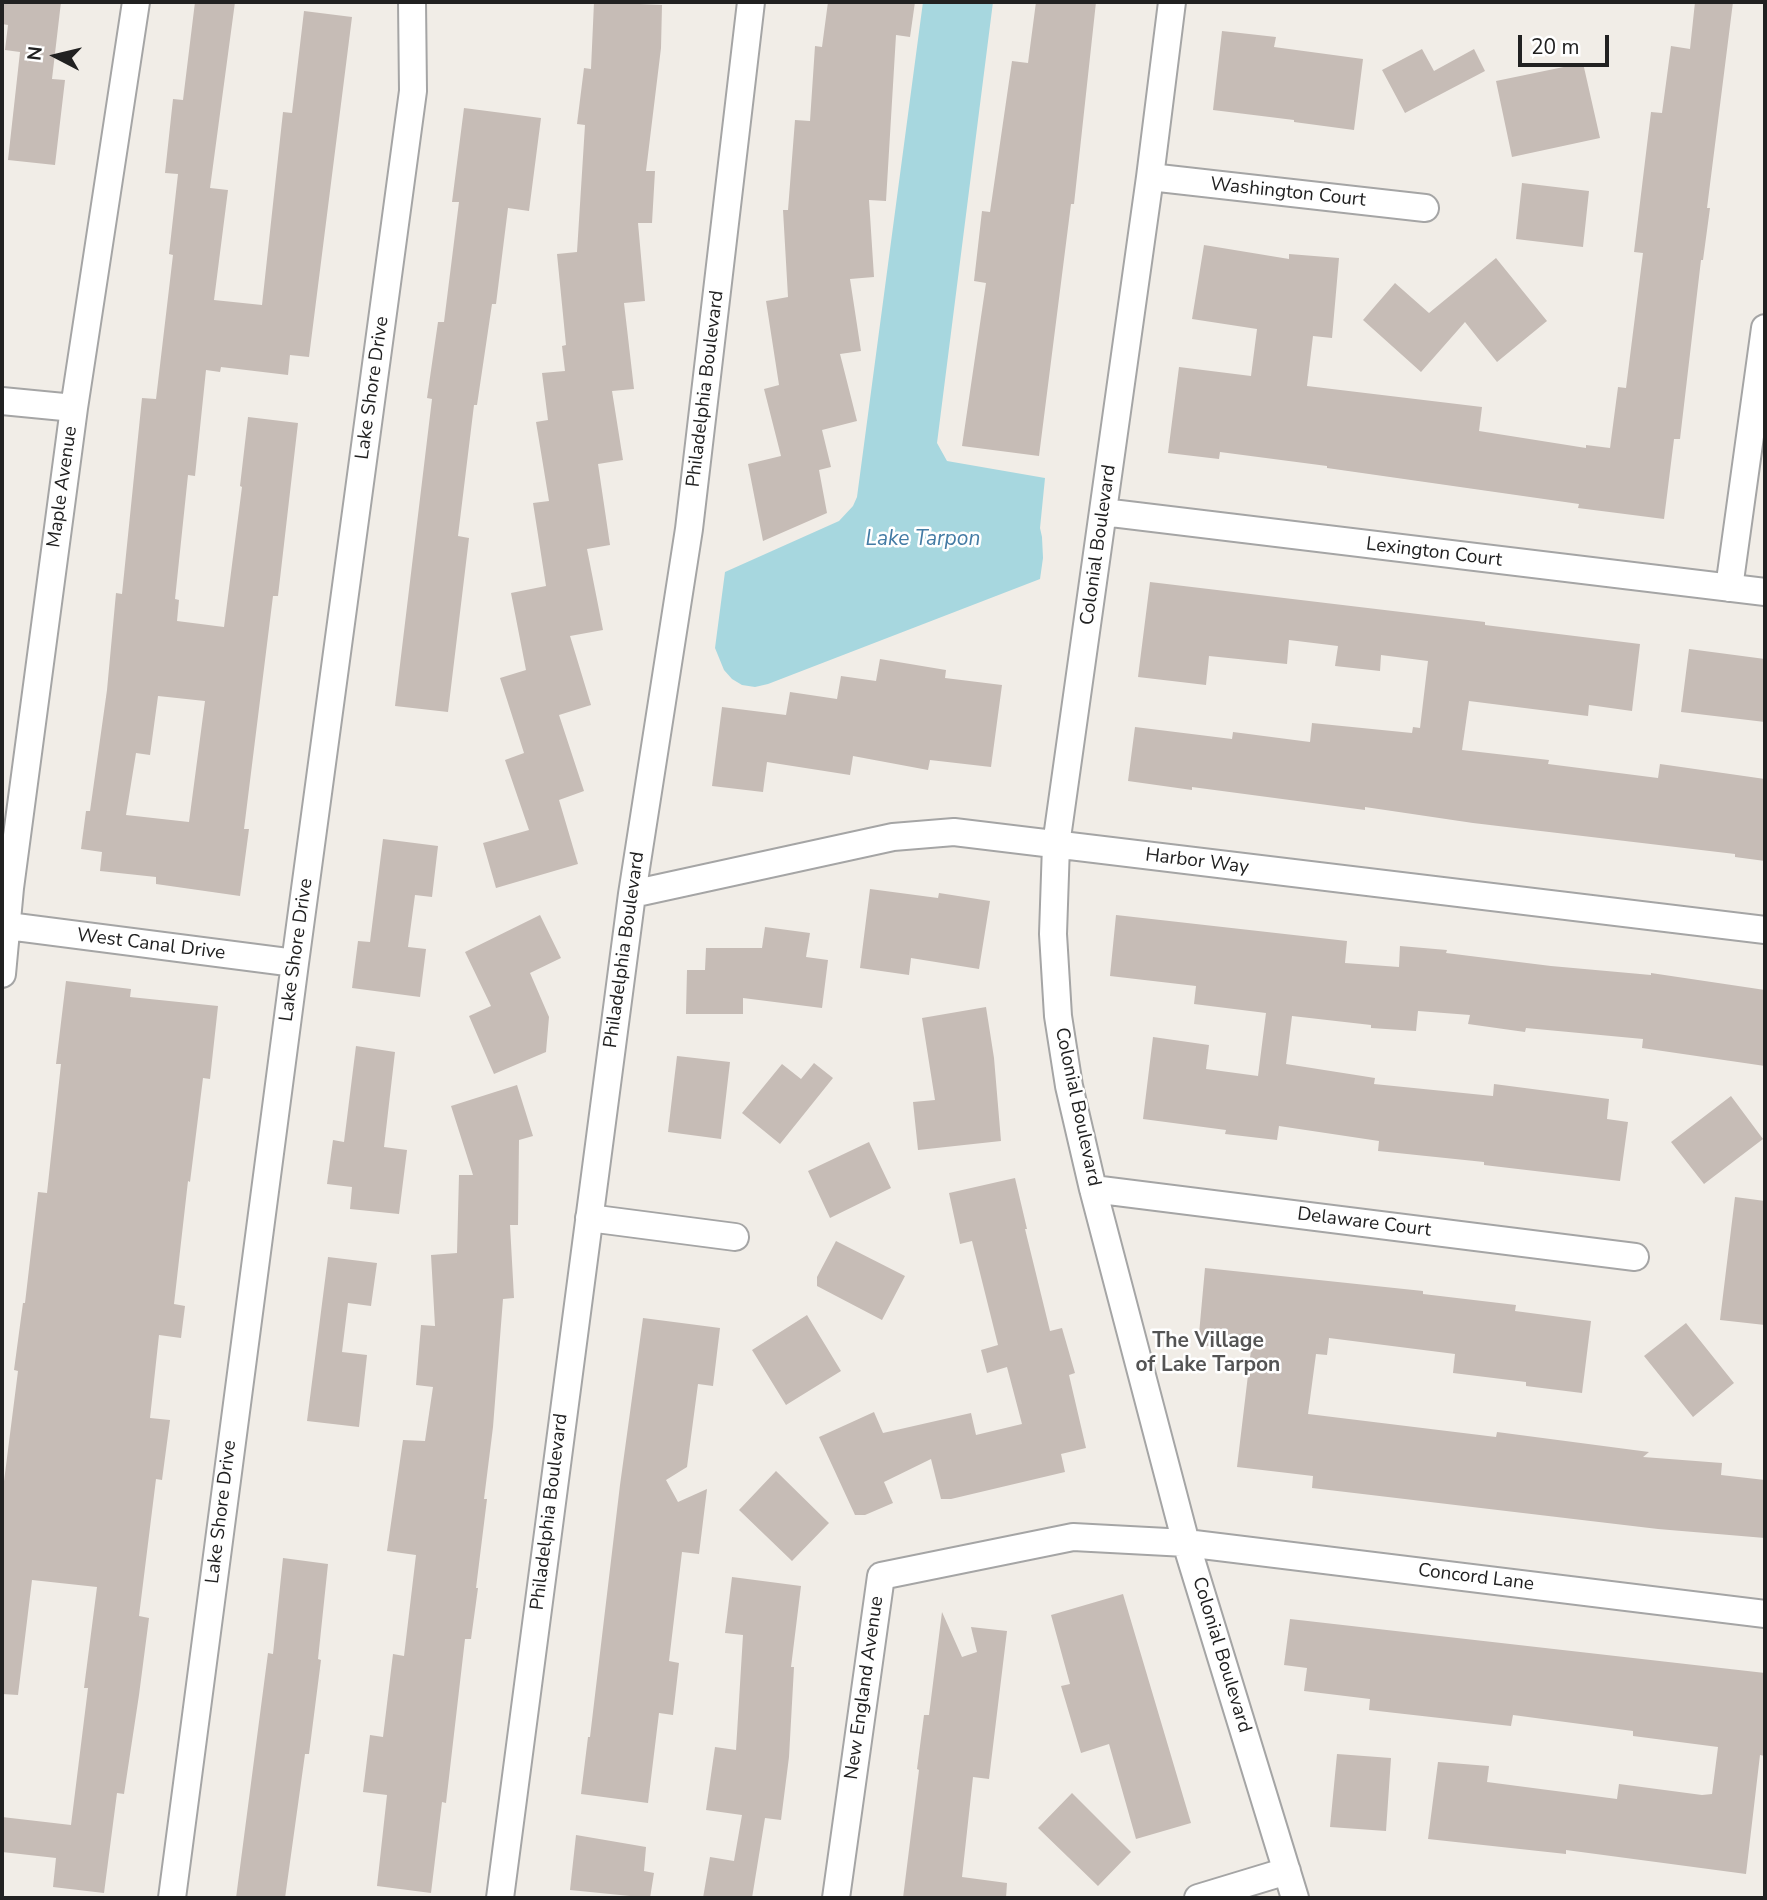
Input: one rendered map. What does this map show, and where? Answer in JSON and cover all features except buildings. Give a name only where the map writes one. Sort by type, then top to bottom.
[{"type":"street","name":"Maple Avenue","points":[[2,974],[8,926],[6,885],[74,408],[136,2]]},
{"type":"street","name":"Lake Shore Drive","points":[[172,1898],[413,91],[412,2]]},
{"type":"street","name":"Philadelphia Boulevard","points":[[499,1898],[632,894],[689,529],[751,2]]},
{"type":"street","name":"Colonial Boulevard","points":[[1172,2],[1056,845],[1053,934],[1058,1016],[1069,1086],[1093,1189],[1186,1543],[1295,1898]]},
{"type":"street","name":"Washington Court","points":[[1150,177],[1425,208]]},
{"type":"street","points":[[1729,588],[1765,327]]},
{"type":"street","points":[[2,401],[74,408]]},
{"type":"street","name":"Lexington Court","points":[[1103,512],[1765,592]]},
{"type":"street","name":"Harbor Way","points":[[632,894],[893,837],[954,832],[1765,930]]},
{"type":"street","name":"West Canal Drive","points":[[8,926],[295,963]]},
{"type":"street","name":"Delaware Court","points":[[1093,1189],[1635,1257]]},
{"type":"street","points":[[589,1218],[735,1237]]},
{"type":"street","name":"New England Avenue","points":[[836,1898],[880,1576],[1073,1537],[1186,1543]]},
{"type":"street","name":"Concord Lane","points":[[1186,1543],[1765,1614]]},
{"type":"street","points":[[1198,1898],[1287,1871]]},
{"type":"water","name":"Lake Tarpon","points":[[923,2],[993,2],[937,443],[947,461],[1045,478],[1040,528],[1043,558],[1040,579],[768,684],[755,687],[742,685],[724,670],[715,648],[725,572],[839,521],[853,506],[857,497]]},
{"type":"district","name":"The Village of Lake Tarpon","points":[[1208,1354]]}]
